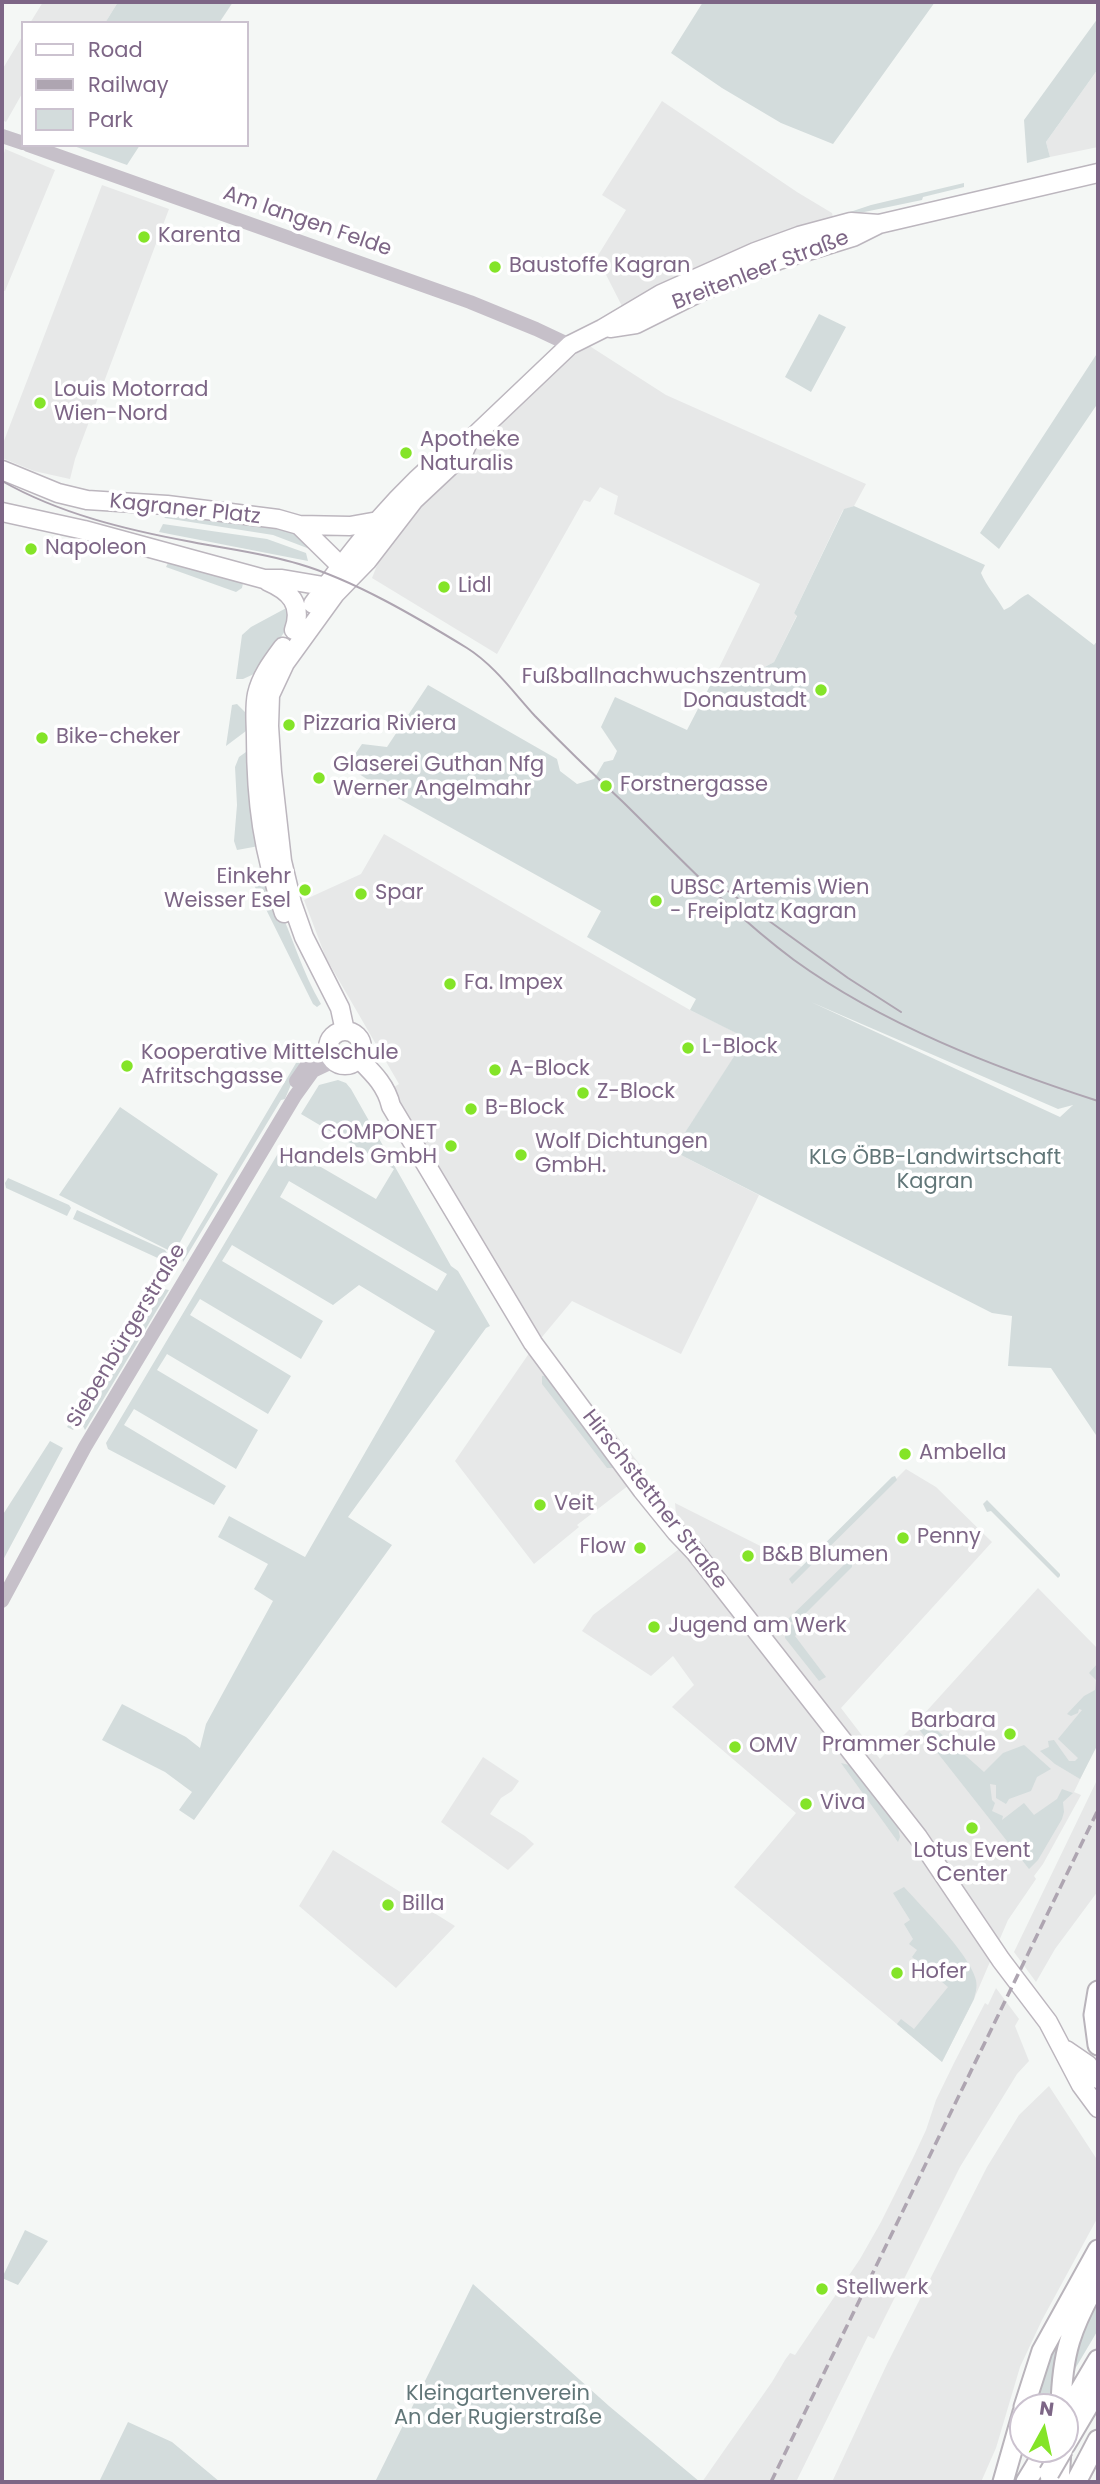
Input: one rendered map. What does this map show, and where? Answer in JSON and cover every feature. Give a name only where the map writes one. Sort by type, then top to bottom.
[{"type":"highway","points":[[1098,1991],[1094,2015],[1098,2045]]},
{"type":"highway","points":[[1029,2393],[1042,2351],[1098,2250]]},
{"type":"highway","points":[[1065,2393],[1064,2362],[1067,2346],[1081,2310],[1098,2280]]},
{"type":"highway","points":[[1077,2393],[1098,2360]]},
{"type":"highway","points":[[1079,2421],[1098,2389]]},
{"type":"highway","points":[[1076,2482],[1098,2440]]},
{"type":"highway","points":[[1003,2482],[1009,2461]]},
{"type":"highway","points":[[1026,2482],[1038,2463]]},
{"type":"main road","name":"Breitenleer Straße","points":[[339,580],[367,561],[414,500],[463,454],[468,442],[570,345],[661,295],[755,252],[799,236],[851,222],[879,223],[1098,173]]},
{"type":"main road","name":"Breitenleer Straße","points":[[339,580],[378,521],[412,482],[454,446],[468,442]]},
{"type":"main road","name":"Kagraner Platz","points":[[2,470],[58,493],[88,500],[167,505],[278,519],[299,525],[350,526],[378,521]]},
{"type":"main road","name":"Kagraner Platz","points":[[2,512],[73,527],[264,579],[339,580]]},
{"type":"main road","points":[[299,525],[339,580]]},
{"type":"main road","points":[[264,579],[288,592],[294,602],[297,614],[294,630]]},
{"type":"main road","points":[[263,740],[256,703],[268,667],[294,630],[339,580]]},
{"type":"main road","points":[[263,740],[270,698],[277,676],[339,580]]},
{"type":"main road","name":"Hirschstettner Straße","points":[[263,740],[260,822],[265,851],[294,944],[330,1016],[342,1050],[379,1079],[388,1093],[391,1106],[496,1284],[545,1361],[642,1490],[695,1552],[906,1821],[1048,2022],[1064,2048],[1081,2085],[1098,2108]]},
{"type":"main road","name":"Hirschstettner Straße","points":[[1064,2048],[1088,2066],[1098,2079]]},
{"type":"street","points":[[2,136],[21,142]]},
{"type":"street","name":"Am langen Felde","points":[[34,147],[470,302],[570,345]]},
{"type":"street","name":"Siebenbürgerstraße","points":[[2,1601],[85,1447],[295,1096],[295,1083],[306,1064],[312,1058],[342,1050]]},
{"type":"shaded area","points":[[43,2],[118,2],[106,21],[31,21]]},
{"type":"shaded area","points":[[21,38],[21,96],[6,122],[2,120],[2,70]]},
{"type":"shaded area","points":[[1098,69],[1098,147],[1050,157],[1046,142]]},
{"type":"shaded area","points":[[662,101],[832,213],[840,244],[624,310],[597,257],[626,210],[602,195]]},
{"type":"shaded area","points":[[5,149],[55,170],[5,291],[2,290],[2,162]]},
{"type":"shaded area","points":[[102,185],[169,209],[75,459],[70,479],[34,471],[2,458],[2,446]]},
{"type":"shaded area","points":[[588,345],[666,395],[866,484],[854,506],[843,510],[774,662],[733,684],[714,678],[760,584],[614,514],[618,496],[600,487],[590,502],[584,500],[497,654],[372,578],[410,483],[480,426]]},
{"type":"shaded area","points":[[384,834],[690,1010],[747,1038],[673,1151],[759,1195],[681,1354],[572,1301],[532,1349],[389,1090],[399,1084],[326,958],[304,900],[361,874]]},
{"type":"shaded area","points":[[532,1349],[576,1385],[646,1472],[577,1525],[579,1527],[534,1564],[455,1461]]},
{"type":"shaded area","points":[[906,1469],[936,1487],[992,1542],[841,1708],[880,1759],[1038,1588],[1098,1649],[1098,1742],[1074,1792],[1081,1795],[1034,1876],[1036,1879],[1008,1920],[974,1999],[942,2062],[734,1887],[796,1813],[672,1707],[694,1685],[673,1656],[651,1676],[582,1631],[593,1615],[679,1549],[675,1503],[806,1569]]},
{"type":"shaded area","points":[[483,1757],[519,1781],[512,1791],[501,1798],[490,1814],[534,1844],[508,1870],[441,1822]]},
{"type":"shaded area","points":[[1098,1778],[1098,1891],[1055,1949],[1036,1982],[1014,1952]]},
{"type":"shaded area","points":[[333,1850],[455,1926],[396,1988],[299,1906]]},
{"type":"shaded area","points":[[996,1988],[1019,2019],[1015,2026],[1029,2061],[1017,2074],[960,2167],[874,2339],[868,2336],[796,2482],[702,2482],[785,2360],[790,2353],[795,2355],[860,2259],[913,2158],[954,2063],[985,2003],[988,2005]]},
{"type":"shaded area","points":[[1049,2086],[1098,2161],[1098,2217],[1042,2320],[1020,2367],[1012,2393],[1009,2393],[1009,2404],[996,2448],[981,2482],[832,2482],[887,2364],[987,2167],[1019,2115]]},
{"type":"green space","points":[[118,2],[233,2],[220,21],[106,21]]},
{"type":"green space","points":[[703,2],[935,2],[833,144],[781,123],[722,88],[671,53]]},
{"type":"green space","points":[[1098,18],[1098,69],[1046,142],[1050,157],[1027,163],[1024,120]]},
{"type":"green space","points":[[77,147],[139,147],[127,165]]},
{"type":"green space","points":[[964,183],[964,187],[923,197],[922,200],[826,220],[871,205]]},
{"type":"green space","points":[[819,314],[846,327],[811,392],[785,377]]},
{"type":"green space","points":[[1098,352],[1098,403],[999,549],[980,533]]},
{"type":"green space","name":"KLG ÖBB-Landwirtschaft Kagran","points":[[854,506],[985,565],[981,573],[1004,610],[1028,594],[1094,645],[1098,640],[1098,1438],[1051,1368],[1008,1366],[1012,1316],[992,1313],[673,1151],[746,1038],[690,1010],[696,999],[587,937],[601,911],[385,791],[347,766],[362,744],[387,747],[428,685],[557,759],[560,771],[577,784],[594,779],[604,762],[613,760],[617,751],[601,727],[615,697],[687,730],[714,678],[733,684],[774,662],[797,616],[794,613],[844,509]],"holes":[[[811,1002],[1058,1109],[1073,1105],[1060,1117]]]},
{"type":"green space","points":[[163,509],[291,528],[315,551],[273,535],[165,518]]},
{"type":"green space","points":[[163,524],[267,539],[306,553],[308,561],[159,532]]},
{"type":"green space","points":[[168,563],[206,573],[208,570],[243,583],[242,588],[236,592],[166,567]]},
{"type":"green space","points":[[290,606],[291,623],[254,674],[236,679],[242,635],[251,627]]},
{"type":"green space","points":[[237,704],[246,713],[246,731],[226,746],[232,705]]},
{"type":"green space","points":[[249,752],[259,846],[237,850],[234,841],[237,805],[235,767],[239,757]]},
{"type":"green space","points":[[257,869],[263,872],[265,884],[277,904],[308,980],[321,1004],[317,1007],[313,1004],[247,871]]},
{"type":"green space","points":[[296,1063],[300,1063],[285,1099],[281,1100],[183,1262],[182,1256]]},
{"type":"green space","points":[[338,1080],[351,1089],[451,1266],[458,1271],[490,1326],[348,1517],[392,1545],[194,1820],[179,1810],[192,1792],[165,1772],[102,1740],[122,1704],[186,1737],[200,1748],[206,1724],[273,1601],[254,1589],[268,1564],[218,1537],[229,1516],[305,1557],[435,1331],[359,1285],[333,1305],[232,1245],[222,1261],[323,1321],[301,1359],[200,1299],[190,1315],[291,1376],[268,1414],[167,1354],[157,1370],[258,1430],[236,1469],[134,1409],[124,1425],[226,1486],[214,1505],[108,1449],[106,1443],[283,1145],[376,1199],[394,1169],[301,1114],[319,1085]],"holes":[[[289,1181],[447,1274],[437,1291],[280,1197]]]},
{"type":"green space","points":[[120,1107],[218,1174],[174,1253],[59,1195]]},
{"type":"green space","points":[[8,1178],[69,1205],[71,1208],[67,1216],[6,1188]]},
{"type":"green space","points":[[77,1210],[167,1253],[162,1260],[73,1219]]},
{"type":"green space","points":[[159,1278],[162,1280],[144,1311],[149,1313],[164,1289],[169,1290],[85,1430],[83,1426],[96,1403],[91,1399],[73,1430],[67,1427]]},
{"type":"green space","points":[[548,1375],[616,1468],[607,1468],[542,1384],[542,1376]]},
{"type":"green space","points":[[50,1441],[63,1448],[2,1562],[2,1516]]},
{"type":"green space","points":[[895,1476],[897,1480],[792,1584],[789,1579]]},
{"type":"green space","points":[[987,1500],[1060,1574],[1058,1578],[991,1511],[987,1512],[983,1504]]},
{"type":"green space","points":[[849,1560],[852,1567],[796,1623],[786,1621]]},
{"type":"green space","points":[[786,1624],[797,1625],[801,1630],[795,1636],[826,1677],[819,1681],[785,1638]]},
{"type":"green space","points":[[1098,1663],[1098,1744],[1080,1779],[1040,1751],[1049,1747],[1048,1741],[1054,1740],[1069,1761],[1078,1758],[1058,1739],[1082,1710],[1079,1709],[1078,1713],[1071,1716],[1067,1714],[1084,1696],[1095,1690],[1096,1680],[1089,1673]]},
{"type":"green space","points":[[921,1716],[984,1772],[1003,1753],[1024,1745],[1051,1769],[1037,1777],[1031,1791],[1009,1799],[1006,1804],[996,1798],[996,1785],[990,1784],[992,1800],[995,1803],[992,1811],[1003,1816],[1002,1820],[1024,1803],[1034,1815],[1057,1799],[1062,1789],[1073,1793],[1063,1802],[1062,1819],[1038,1860],[1029,1869],[914,1723]]},
{"type":"green space","points":[[841,1763],[849,1765],[898,1828],[898,1842]]},
{"type":"green space","points":[[904,1887],[954,1943],[976,1980],[974,1999],[942,2062],[897,2024],[901,2019],[914,2029],[948,1987],[912,1957],[917,1950],[909,1944],[913,1939],[904,1924],[910,1920],[893,1893]]},
{"type":"green space","points":[[25,2230],[48,2241],[18,2285],[2,2278]]},
{"type":"green space","name":"Kleingartenverein An der Rugierstraße","points":[[473,2284],[609,2406],[700,2482],[375,2482]]},
{"type":"green space","points":[[1098,2296],[1098,2330],[1072,2374],[1070,2362]]},
{"type":"green space","points":[[1064,2329],[1053,2370],[1052,2393],[1033,2393]]},
{"type":"green space","points":[[128,2422],[172,2442],[220,2482],[99,2482]]},
{"type":"tram line","points":[[2,481],[47,503],[94,519],[143,532],[299,564],[342,580],[407,612],[467,648],[486,663],[535,716],[706,884],[749,924],[794,960],[865,1005],[940,1042],[1019,1074],[1098,1101]]},
{"type":"tram line","points":[[718,884],[848,978],[901,1012]]},
{"type":"railway","points":[[771,2482],[1098,1810]]},
{"type":"place","name":"Karenta","points":[[144,237]]},
{"type":"place","name":"Baustoffe Kagran","points":[[495,267]]},
{"type":"place","name":"Louis Motorrad Wien-Nord","points":[[40,403]]},
{"type":"place","name":"Apotheke Naturalis","points":[[406,453]]},
{"type":"place","name":"Napoleon","points":[[31,549]]},
{"type":"place","name":"Lidl","points":[[444,587]]},
{"type":"place","name":"Fußballnachwuchszentrum Donaustadt","points":[[821,690]]},
{"type":"place","name":"Pizzaria Riviera","points":[[289,725]]},
{"type":"place","name":"Bike-cheker","points":[[42,738]]},
{"type":"place","name":"Glaserei Guthan Nfg Werner Angelmahr","points":[[319,778]]},
{"type":"place","name":"Forstnergasse","points":[[606,786]]},
{"type":"place","name":"Einkehr Weisser Esel","points":[[305,890]]},
{"type":"place","name":"Spar","points":[[361,894]]},
{"type":"place","name":"UBSC Artemis Wien - Freiplatz Kagran","points":[[656,901]]},
{"type":"place","name":"Fa. Impex","points":[[450,984]]},
{"type":"place","name":"L-Block","points":[[688,1048]]},
{"type":"place","name":"Kooperative Mittelschule Afritschgasse","points":[[127,1066]]},
{"type":"place","name":"A-Block","points":[[495,1070]]},
{"type":"place","name":"Z-Block","points":[[583,1093]]},
{"type":"place","name":"B-Block","points":[[471,1109]]},
{"type":"place","name":"COMPONET Handels GmbH","points":[[451,1146]]},
{"type":"place","name":"Wolf Dichtungen GmbH.","points":[[521,1155]]},
{"type":"place","name":"Ambella","points":[[905,1454]]},
{"type":"place","name":"Veit","points":[[540,1505]]},
{"type":"place","name":"Penny","points":[[903,1538]]},
{"type":"place","name":"Flow","points":[[640,1548]]},
{"type":"place","name":"B&B Blumen","points":[[748,1556]]},
{"type":"place","name":"Jugend am Werk","points":[[654,1627]]},
{"type":"place","name":"Barbara Prammer Schule","points":[[1010,1734]]},
{"type":"place","name":"OMV","points":[[735,1747]]},
{"type":"place","name":"Viva","points":[[806,1804]]},
{"type":"place","name":"Lotus Event Center","points":[[972,1828]]},
{"type":"place","name":"Billa","points":[[388,1905]]},
{"type":"place","name":"Hofer","points":[[897,1973]]},
{"type":"place","name":"Stellwerk","points":[[822,2289]]}]
